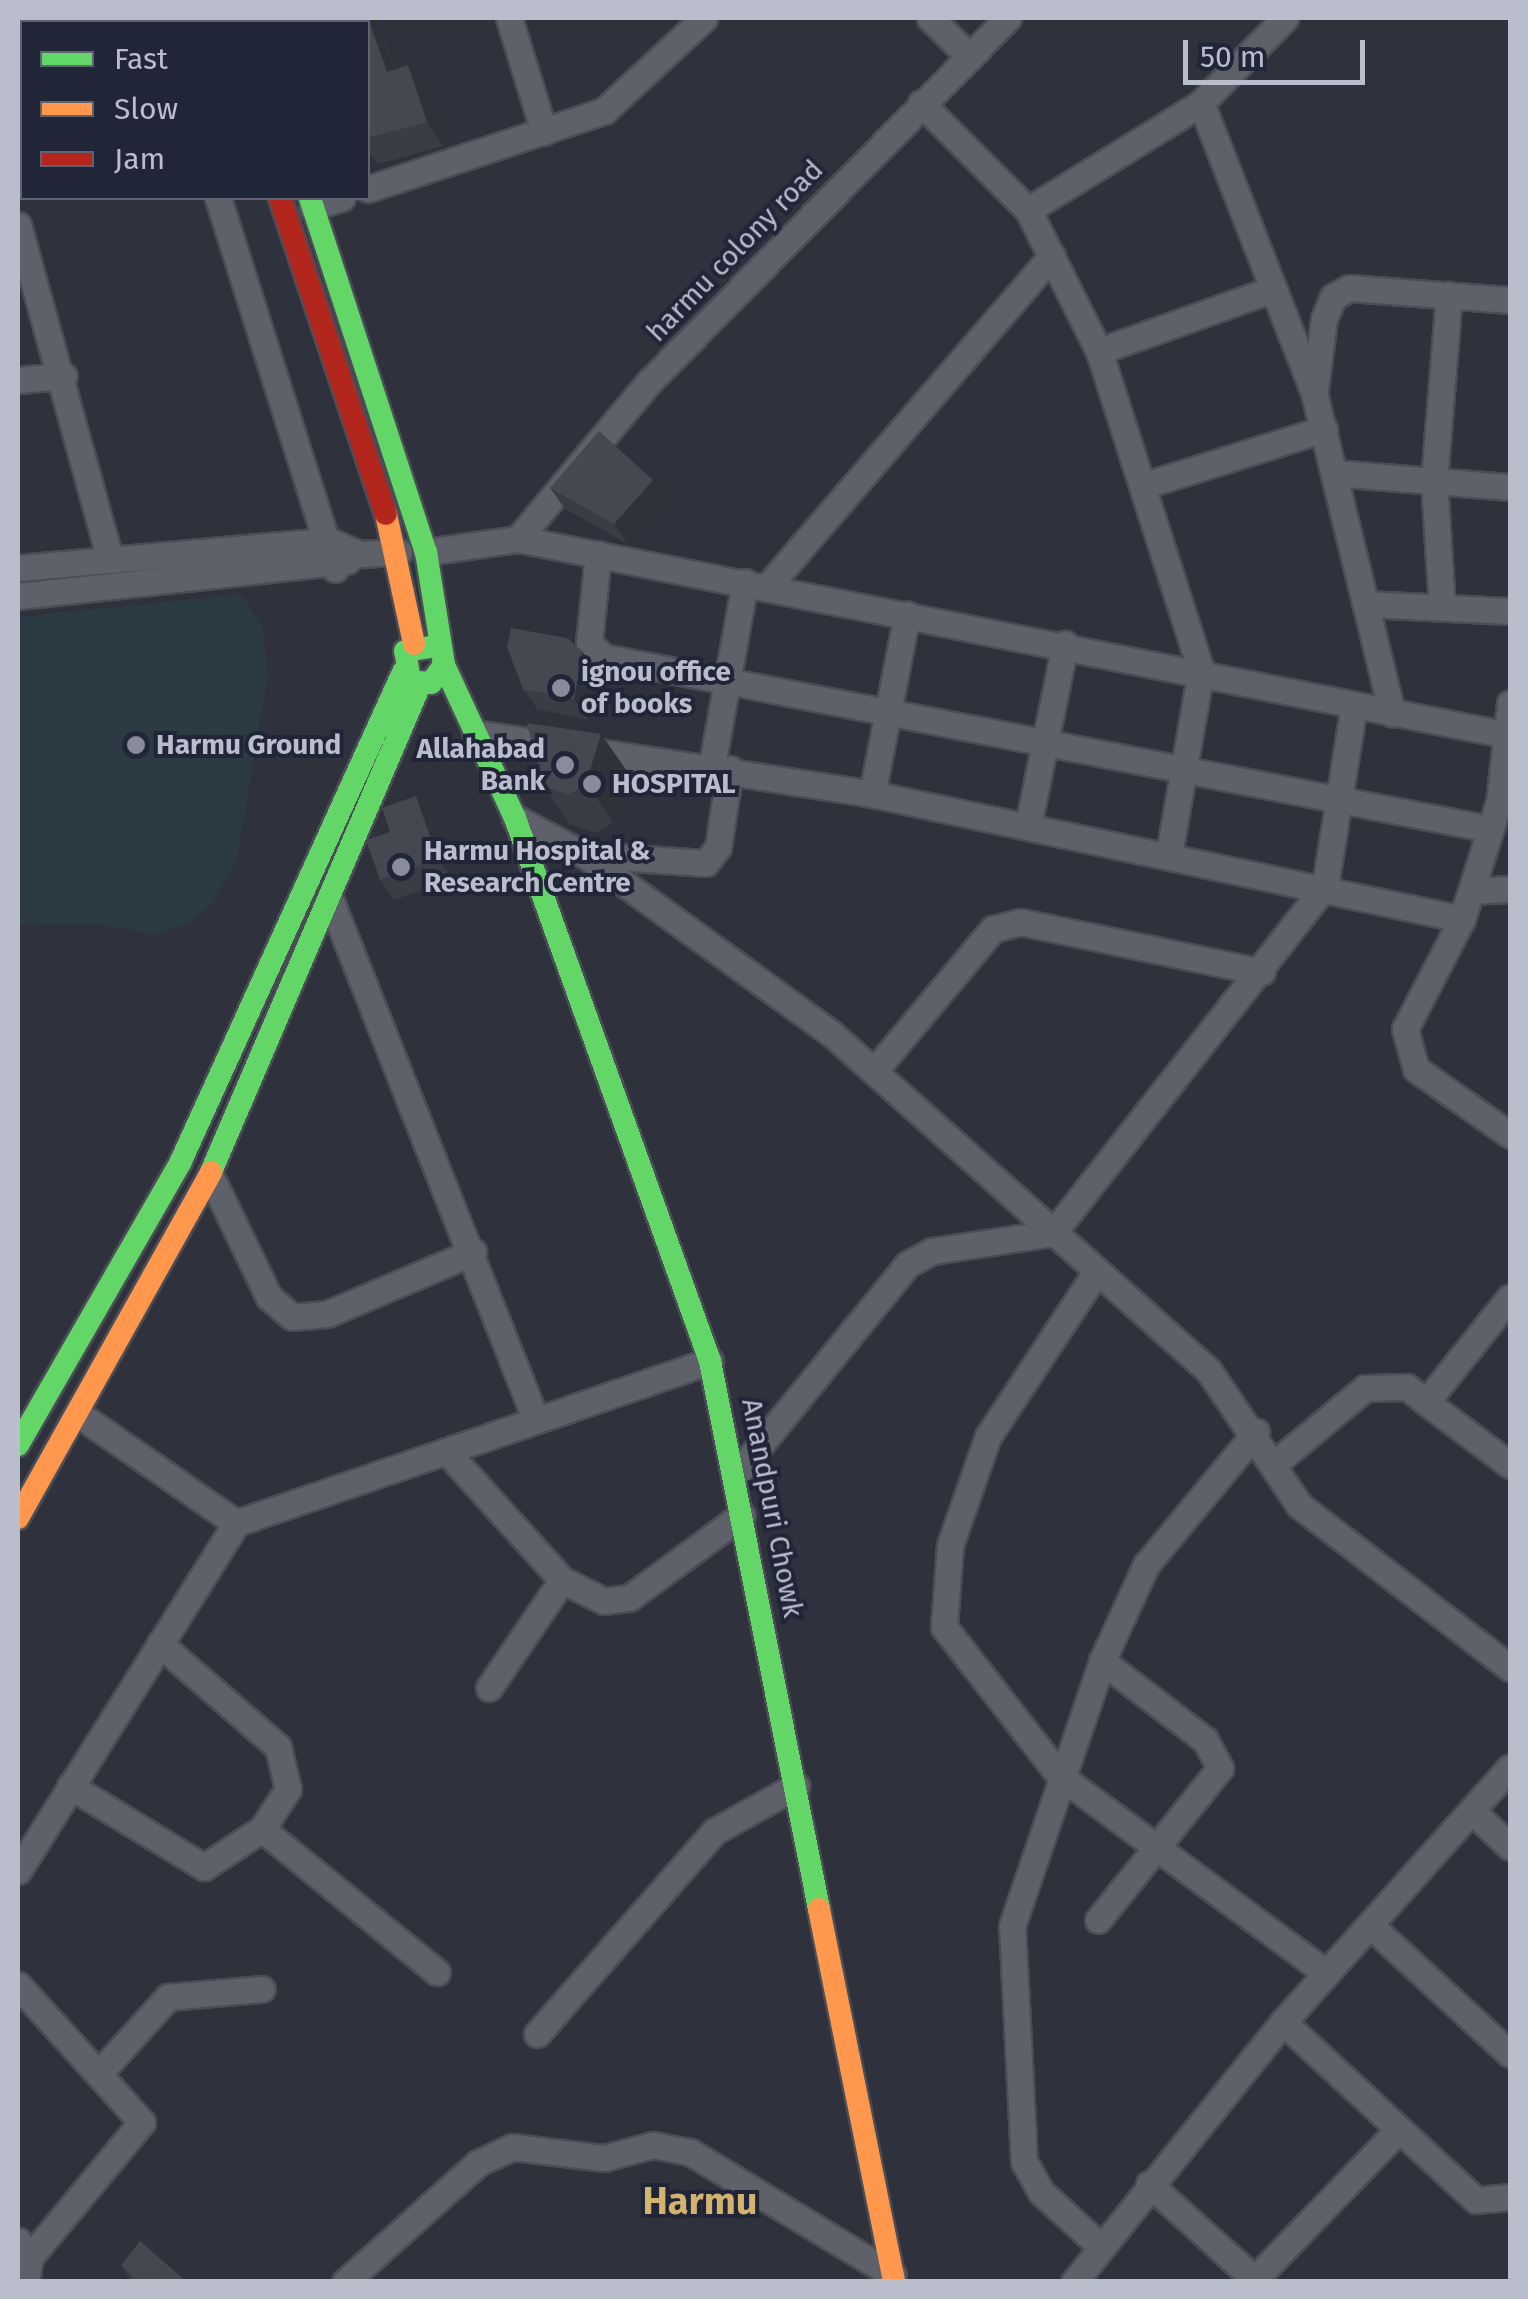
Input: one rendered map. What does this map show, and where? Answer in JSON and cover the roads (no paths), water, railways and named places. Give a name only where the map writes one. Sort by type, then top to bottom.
[{"type":"main road","points":[[281,200],[431,652]]},
{"type":"main road","points":[[18,1445],[181,1161],[411,678],[431,652],[426,552],[311,202]]},
{"type":"main road","points":[[18,1518],[82,1416],[210,1175],[330,899],[411,678],[431,652]]},
{"type":"main road","name":"Anandpuri Chowk","points":[[431,652],[516,818],[710,1361],[739,1471],[742,1515],[894,2278]]},
{"type":"street","points":[[510,18],[544,132]]},
{"type":"street","points":[[930,18],[969,56]]},
{"type":"street","name":"harmu colony road","points":[[518,538],[648,382],[1008,18]]},
{"type":"street","points":[[1028,210],[1201,103],[1285,18]]},
{"type":"street","points":[[370,188],[604,111],[700,19]]},
{"type":"street","points":[[922,103],[1028,210],[1099,351],[1202,670],[1169,854]]},
{"type":"street","points":[[1201,103],[1314,393],[1392,714]]},
{"type":"street","points":[[219,200],[329,541],[334,568]]},
{"type":"street","points":[[18,225],[64,376],[110,558]]},
{"type":"street","points":[[585,855],[706,863],[718,847],[727,681],[756,584],[1052,256]]},
{"type":"street","points":[[1314,393],[1332,297],[1349,288],[1510,300]]},
{"type":"street","points":[[1099,351],[1274,289]]},
{"type":"street","points":[[1442,608],[1434,481],[1450,296]]},
{"type":"street","points":[[18,380],[64,376]]},
{"type":"street","points":[[1142,486],[1324,429]]},
{"type":"street","points":[[1335,473],[1510,487]]},
{"type":"street","points":[[426,552],[518,538],[1202,670],[1392,714],[1508,735]]},
{"type":"street","points":[[18,568],[329,541],[360,554]]},
{"type":"street","points":[[18,596],[334,568],[360,554],[399,552]]},
{"type":"street","points":[[598,554],[596,650],[727,681],[1490,829]]},
{"type":"street","points":[[1366,604],[1510,611]]},
{"type":"street","points":[[872,794],[908,614]]},
{"type":"street","points":[[1028,826],[1065,644]]},
{"type":"street","points":[[1510,703],[1505,801],[1490,829],[1462,919],[1405,1029],[1407,1055],[1510,1136]]},
{"type":"street","points":[[739,1471],[908,1264],[932,1251],[1053,1233],[1262,972],[1325,886],[1354,705]]},
{"type":"street","points":[[475,733],[721,767],[872,794],[1325,886],[1462,919]]},
{"type":"street","points":[[516,818],[585,855],[875,1070],[1209,1371],[1320,1524],[1510,1668]]},
{"type":"street","points":[[1471,891],[1510,889]]},
{"type":"street","points":[[330,899],[473,1252],[536,1420]]},
{"type":"street","points":[[875,1070],[994,928],[1021,922],[1262,972]]},
{"type":"street","points":[[210,1175],[268,1297],[292,1318],[327,1314],[473,1252]]},
{"type":"street","points":[[1097,1270],[988,1436],[962,1499],[941,1594],[958,1648],[1060,1776],[1326,1973]]},
{"type":"street","points":[[1426,1402],[1510,1297]]},
{"type":"street","points":[[18,1870],[236,1523],[710,1361]]},
{"type":"street","points":[[1275,1463],[1365,1388],[1407,1387],[1510,1465]]},
{"type":"street","points":[[82,1416],[236,1523]]},
{"type":"street","points":[[1099,2245],[1041,2192],[1020,2129],[1012,1926],[1102,1661],[1156,1549],[1256,1432]]},
{"type":"street","points":[[446,1451],[562,1580],[604,1601],[629,1598],[742,1515]]},
{"type":"street","points":[[488,1688],[562,1580]]},
{"type":"street","points":[[70,1786],[204,1867],[262,1830],[288,1789],[289,1767],[160,1644]]},
{"type":"street","points":[[1098,1920],[1212,1788],[1216,1753],[1102,1661]]},
{"type":"street","points":[[1074,2282],[1099,2245],[1282,2022],[1510,1767]]},
{"type":"street","points":[[537,2034],[715,1831],[796,1786]]},
{"type":"street","points":[[1472,1811],[1510,1847]]},
{"type":"street","points":[[262,1830],[437,1972]]},
{"type":"street","points":[[1370,1925],[1510,2054]]},
{"type":"street","points":[[18,1985],[139,2112],[138,2136],[24,2260]]},
{"type":"street","points":[[102,2070],[168,1997],[262,1989]]},
{"type":"street","points":[[1282,2022],[1476,2200],[1510,2197]]},
{"type":"street","points":[[1149,2184],[1252,2280],[1399,2130]]},
{"type":"street","points":[[345,2282],[478,2163],[513,2147],[604,2158],[653,2145],[690,2152],[894,2278]]},
{"type":"place","name":"ignou office of books","points":[[561,688]]},
{"type":"place","name":"Harmu Ground","points":[[136,745]]},
{"type":"place","name":"Allahabad Bank","points":[[565,765]]},
{"type":"place","name":"HOSPITAL","points":[[592,784]]},
{"type":"place","name":"Harmu Hospital & Research Centre","points":[[401,867]]},
{"type":"district","name":"Harmu","points":[[700,2202]]}]
